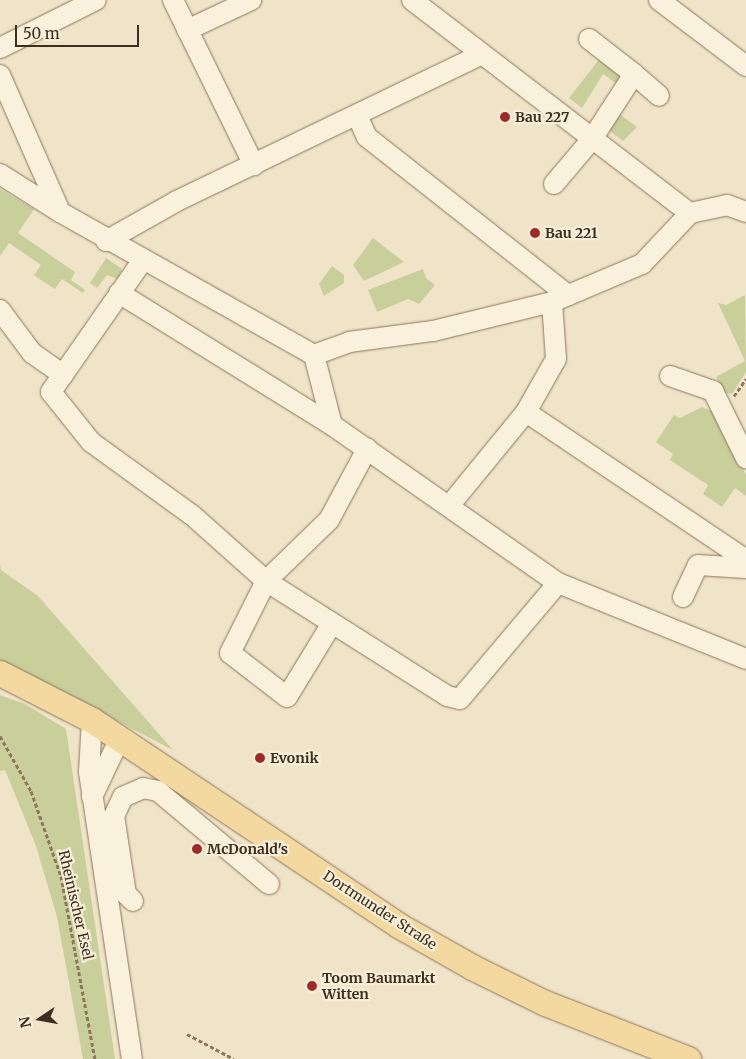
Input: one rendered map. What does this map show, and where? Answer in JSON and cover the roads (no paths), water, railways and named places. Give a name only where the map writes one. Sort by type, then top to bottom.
[{"type":"main road","name":"Dortmunder Straße","points":[[0,673],[92,720],[398,925],[472,968],[545,1003],[688,1059]]},
{"type":"street","points":[[0,48],[96,0]]},
{"type":"street","points":[[173,0],[254,165]]},
{"type":"street","points":[[187,30],[251,0]]},
{"type":"street","points":[[412,0],[690,213]]},
{"type":"street","points":[[659,0],[746,66]]},
{"type":"street","points":[[589,40],[634,74],[659,96]]},
{"type":"street","points":[[106,241],[254,165],[482,55]]},
{"type":"street","points":[[554,184],[592,139],[634,74]]},
{"type":"street","points":[[0,75],[60,212]]},
{"type":"street","points":[[356,115],[366,137],[560,299]]},
{"type":"street","points":[[0,174],[106,241],[314,355],[332,426]]},
{"type":"street","points":[[314,355],[349,342],[433,331],[560,299],[642,264],[690,213],[727,205],[746,212]]},
{"type":"street","points":[[143,260],[51,392],[91,442],[192,515],[266,581],[331,625],[362,639],[447,696],[460,699],[558,583]]},
{"type":"street","points":[[119,294],[367,449],[558,583],[622,613],[746,659]]},
{"type":"street","points":[[449,506],[526,412],[556,359],[560,299]]},
{"type":"street","points":[[0,310],[32,353],[63,375]]},
{"type":"street","points":[[670,376],[713,391],[746,458]]},
{"type":"street","points":[[526,412],[746,560]]},
{"type":"street","points":[[331,625],[287,697],[230,653],[266,581],[329,520],[367,449]]},
{"type":"street","points":[[683,598],[698,565],[746,568]]},
{"type":"street","points":[[92,720],[92,797],[132,1059]]},
{"type":"street","points":[[92,797],[120,738]]},
{"type":"street","points":[[133,901],[126,894],[114,816],[123,797],[143,788],[158,791],[269,884]]},
{"type":"place","name":"Bau 227","points":[[505,117]]},
{"type":"place","name":"Bau 221","points":[[535,233]]},
{"type":"place","name":"Evonik","points":[[260,758]]},
{"type":"place","name":"McDonald's","points":[[197,849]]},
{"type":"place","name":"Toom Baumarkt Witten","points":[[312,986]]}]
